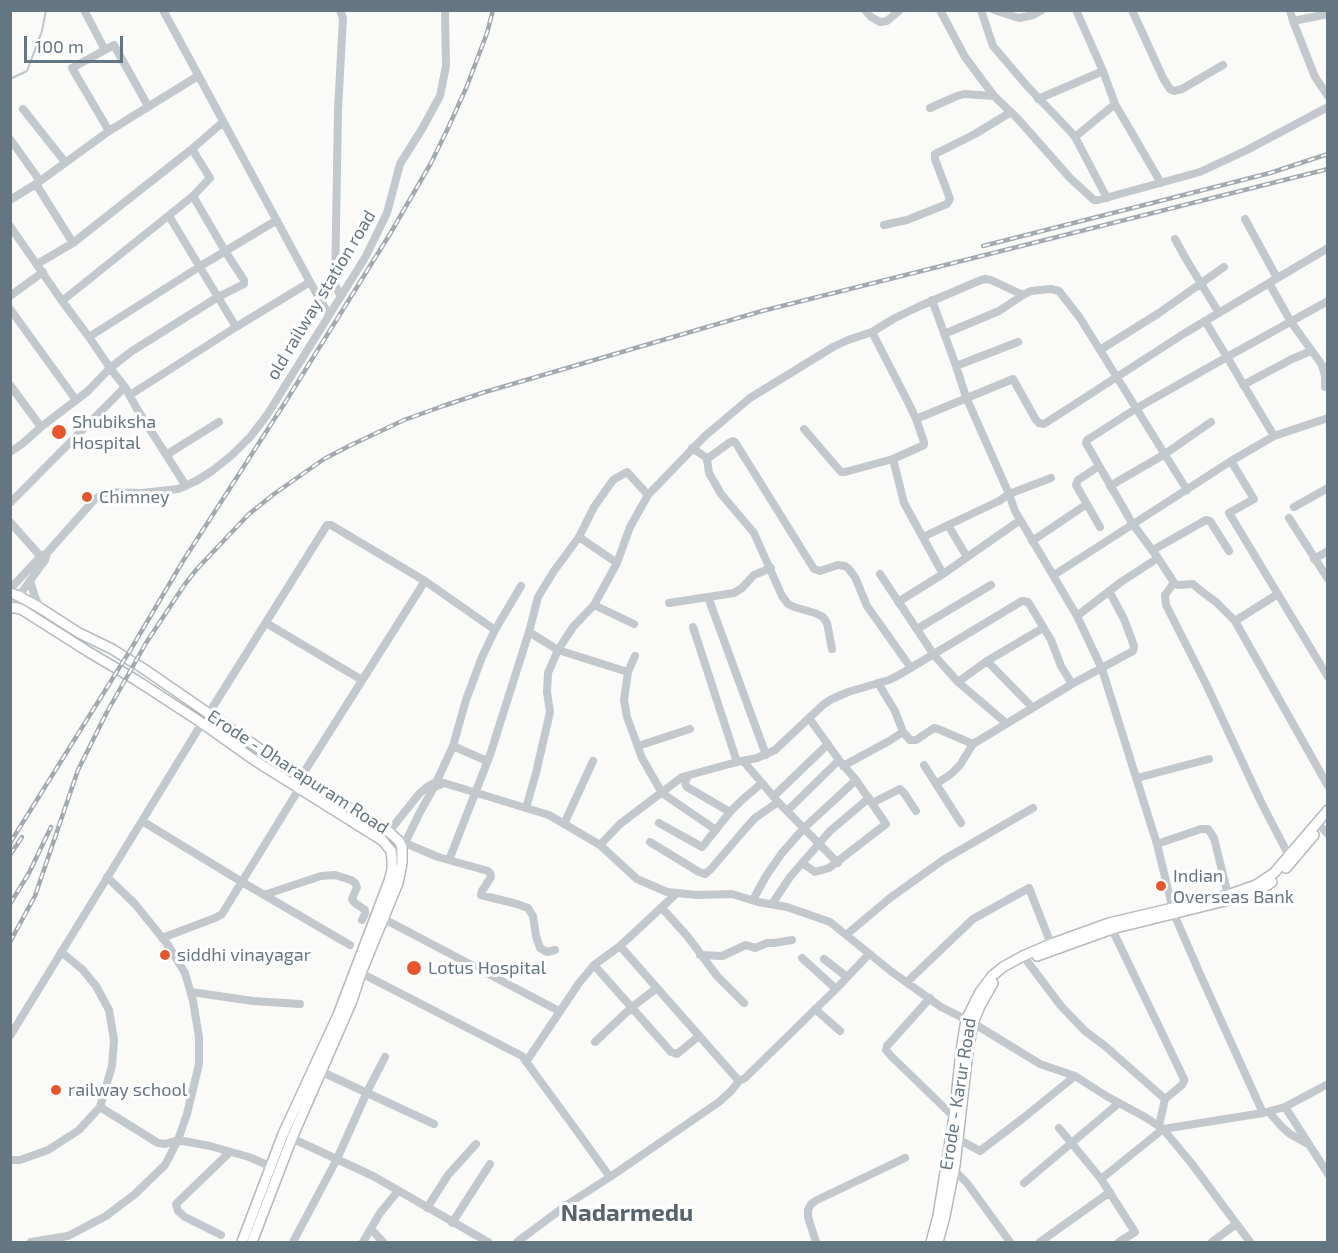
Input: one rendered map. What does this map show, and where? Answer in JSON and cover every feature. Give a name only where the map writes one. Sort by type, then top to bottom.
[{"type":"main road","name":"Erode - Dharapuram Road","points":[[15,595],[136,664],[318,789],[388,831],[404,845],[398,883],[352,1001],[272,1167],[242,1242]]},
{"type":"main road","name":"Erode - Dharapuram Road","points":[[13,607],[21,609],[136,680],[257,762],[383,841],[391,851],[389,881],[338,1015],[287,1136],[252,1242]]},
{"type":"main road","name":"Erode - Karur Road","points":[[931,1242],[938,1216],[954,1117],[961,1051],[980,992],[992,976],[1023,956],[1051,944],[1250,888],[1274,873],[1328,810]]},
{"type":"main road","name":"Erode - Karur Road","points":[[1173,910],[1229,901],[1268,886],[1325,827]]},
{"type":"main road","name":"Erode - Karur Road","points":[[938,1242],[954,1170],[970,1021],[995,981],[1011,968],[1110,926]]},
{"type":"street","points":[[84,10],[105,50]]},
{"type":"street","points":[[163,10],[329,315]]},
{"type":"street","points":[[340,10],[343,18],[338,110],[335,285],[340,295]]},
{"type":"street","name":"old railway station road","points":[[44,556],[101,495],[107,492],[142,493],[186,486],[212,471],[232,454],[251,436],[267,415],[366,256],[387,213],[400,164],[440,96],[446,66],[445,10]]},
{"type":"street","points":[[865,10],[880,22],[887,21],[900,10]]},
{"type":"street","points":[[940,10],[965,57],[994,96],[1070,178],[1094,200],[1200,172],[1328,107]]},
{"type":"street","points":[[981,10],[993,46],[1038,99],[1070,130],[1107,198]]},
{"type":"street","points":[[994,10],[1019,18],[1042,10]]},
{"type":"street","points":[[1076,10],[1115,104],[1161,183]]},
{"type":"street","points":[[1132,10],[1170,89],[1174,91],[1182,89],[1223,65]]},
{"type":"street","points":[[1290,10],[1315,77],[1328,96]]},
{"type":"street","points":[[1293,21],[1327,14]]},
{"type":"street","points":[[109,131],[72,68],[114,45],[148,106]]},
{"type":"street","points":[[1038,99],[1103,71]]},
{"type":"street","points":[[10,200],[109,131],[198,76]]},
{"type":"street","points":[[930,108],[964,94],[994,96]]},
{"type":"street","points":[[1075,137],[1115,104]]},
{"type":"street","points":[[23,109],[65,162]]},
{"type":"street","points":[[884,225],[907,220],[947,204],[950,199],[936,163],[935,154],[975,134],[1011,112]]},
{"type":"street","points":[[38,264],[73,243],[223,122]]},
{"type":"street","points":[[10,139],[73,243]]},
{"type":"street","points":[[62,301],[169,216],[210,178],[192,149]]},
{"type":"street","points":[[10,452],[88,392],[110,368],[132,351],[245,282],[193,196]]},
{"type":"street","points":[[169,216],[236,327]]},
{"type":"street","points":[[1245,219],[1277,278]]},
{"type":"street","points":[[89,337],[277,220]]},
{"type":"street","points":[[10,225],[125,387],[186,486]]},
{"type":"street","points":[[1175,239],[1219,313]]},
{"type":"street","points":[[916,420],[1013,379],[1036,420],[1044,424],[1206,321],[1328,248]]},
{"type":"street","points":[[1100,350],[1159,313],[1224,267]]},
{"type":"street","points":[[10,296],[43,272]]},
{"type":"street","points":[[526,808],[550,712],[547,693],[548,673],[558,650],[573,627],[594,605],[617,563],[630,527],[648,495],[692,448],[724,418],[755,394],[833,347],[872,332],[933,300],[985,279],[1023,295]]},
{"type":"street","points":[[130,396],[309,282]]},
{"type":"street","points":[[1269,283],[1291,322],[1326,368],[1325,387]]},
{"type":"street","points":[[944,334],[999,311],[1023,295],[1040,290],[1059,291],[1080,318],[1187,490]]},
{"type":"street","points":[[933,300],[966,398],[1019,521],[1077,616],[1102,669],[1157,844],[1173,910],[1204,984],[1266,1112],[1290,1134],[1308,1143]]},
{"type":"street","points":[[1328,301],[1137,408],[1087,441],[1087,446],[1132,523],[1153,550],[1173,583],[1193,584],[1235,621],[1328,786]]},
{"type":"street","points":[[10,309],[76,400]]},
{"type":"street","points":[[1206,321],[1274,436]]},
{"type":"street","points":[[804,429],[841,472],[893,459],[924,445],[916,420],[872,332]]},
{"type":"street","points":[[956,366],[1018,342]]},
{"type":"street","points":[[1243,385],[1311,351]]},
{"type":"street","points":[[10,385],[41,427]]},
{"type":"street","points":[[10,503],[125,387]]},
{"type":"street","points":[[1053,575],[1132,523],[1274,436],[1328,418]]},
{"type":"street","points":[[166,455],[219,422]]},
{"type":"street","points":[[1110,486],[1165,454],[1211,422]]},
{"type":"street","points":[[706,459],[729,443],[735,442],[813,567],[820,571],[838,565],[848,568],[855,577],[867,606],[911,668]]},
{"type":"street","points":[[692,448],[703,454],[712,479],[728,503],[754,533],[782,596],[788,604],[823,617],[827,623],[832,649]]},
{"type":"street","points":[[893,459],[904,503],[943,574]]},
{"type":"street","points":[[1231,461],[1254,499],[1229,513],[1328,677]]},
{"type":"street","points":[[1099,466],[1076,483],[1100,527]]},
{"type":"street","points":[[449,860],[487,761],[538,597],[579,537],[594,507],[613,480],[627,472],[648,495]]},
{"type":"street","points":[[923,537],[1009,494],[1051,478]]},
{"type":"street","points":[[1294,507],[1328,488]]},
{"type":"street","points":[[1032,541],[1087,504]]},
{"type":"street","points":[[1289,518],[1328,579]]},
{"type":"street","points":[[1153,550],[1206,520],[1210,521],[1229,551]]},
{"type":"street","points":[[898,602],[1019,521]]},
{"type":"street","points":[[10,522],[44,556]]},
{"type":"street","points":[[209,713],[324,527],[329,524],[425,581],[495,630]]},
{"type":"street","points":[[948,525],[967,557]]},
{"type":"street","points":[[579,537],[617,563]]},
{"type":"street","points":[[1314,559],[1328,551]]},
{"type":"street","points":[[13,607],[15,595],[30,581],[44,556]]},
{"type":"street","points":[[10,589],[44,556]]},
{"type":"street","points":[[1077,616],[1158,558]]},
{"type":"street","points":[[669,603],[734,592],[742,588],[754,575],[771,568]]},
{"type":"street","points":[[880,574],[934,655],[958,682],[1006,723]]},
{"type":"street","points":[[30,581],[34,597],[40,608]]},
{"type":"street","points":[[301,777],[425,581]]},
{"type":"street","points":[[1173,583],[1166,595],[1166,604],[1289,856]]},
{"type":"street","points":[[917,629],[991,585]]},
{"type":"street","points":[[392,860],[404,845],[419,814],[438,784],[482,657],[521,586]]},
{"type":"street","points":[[936,784],[960,765],[973,744],[1032,707],[1132,652],[1134,648],[1124,619],[1109,591]]},
{"type":"street","points":[[1235,621],[1278,594]]},
{"type":"street","points":[[708,597],[766,754]]},
{"type":"street","points":[[600,845],[620,824],[682,777],[758,758],[775,750],[832,699],[889,680],[1022,602],[1028,602],[1030,605],[1051,640],[1061,666],[1072,684]]},
{"type":"street","points":[[594,605],[634,624]]},
{"type":"street","points":[[266,623],[362,680]]},
{"type":"street","points":[[693,627],[741,762],[837,863]]},
{"type":"street","points":[[958,682],[987,661],[1043,628]]},
{"type":"street","points":[[529,632],[558,650],[628,672]]},
{"type":"street","points":[[634,656],[628,672],[624,700],[642,758],[662,792],[716,831]]},
{"type":"street","points":[[987,661],[1032,707]]},
{"type":"street","points":[[878,683],[895,711],[903,732],[912,741],[932,729],[938,729],[973,744]]},
{"type":"street","points":[[802,863],[815,872],[823,870],[837,863],[886,824],[809,718]]},
{"type":"street","points":[[10,1036],[202,723]]},
{"type":"street","points":[[638,746],[690,729]]},
{"type":"street","points":[[787,811],[841,763],[903,732]]},
{"type":"street","points":[[650,842],[705,874],[745,829],[828,744]]},
{"type":"street","points":[[453,746],[487,761]]},
{"type":"street","points":[[1137,778],[1209,759]]},
{"type":"street","points":[[564,824],[593,761]]},
{"type":"street","points":[[924,765],[961,823]]},
{"type":"street","points":[[688,776],[687,787],[730,812]]},
{"type":"street","points":[[753,900],[782,853],[804,828],[856,780]]},
{"type":"street","points":[[659,823],[702,847],[730,812],[762,783]]},
{"type":"street","points":[[383,841],[388,831],[419,794],[427,787],[438,784],[549,815],[600,845],[637,879],[667,892],[697,895],[732,894],[787,907],[830,922],[941,1007],[970,1021],[1040,1064],[1075,1076],[1161,1128],[1192,1164],[1250,1242]]},
{"type":"street","points":[[162,938],[222,914],[299,789]]},
{"type":"street","points":[[772,904],[790,877],[830,831],[870,801],[900,789],[916,811]]},
{"type":"street","points":[[846,935],[890,898],[943,860],[1033,808]]},
{"type":"street","points":[[142,821],[350,945]]},
{"type":"street","points":[[1157,844],[1201,829],[1208,829],[1214,838],[1228,894]]},
{"type":"street","points":[[404,845],[489,873],[491,877],[481,895],[528,909],[533,916],[540,948],[547,952],[555,950]]},
{"type":"street","points":[[264,895],[321,876],[335,874],[355,883],[357,887],[352,899],[365,910],[362,920]]},
{"type":"street","points":[[31,1242],[68,1236],[106,1216],[135,1194],[165,1165],[178,1140],[187,1114],[199,1064],[199,1037],[194,1001],[185,973],[162,938],[135,904],[107,877]]},
{"type":"street","points":[[907,982],[973,919],[1029,888],[1051,944]]},
{"type":"street","points":[[526,1062],[579,982],[594,965],[620,946],[677,893]]},
{"type":"street","points":[[662,908],[688,937],[717,976],[744,1003]]},
{"type":"street","points":[[384,919],[560,1011]]},
{"type":"street","points":[[1110,926],[1184,1078],[1182,1085],[1165,1099],[1161,1128]]},
{"type":"street","points":[[700,955],[722,957],[746,945],[755,948],[766,943],[792,940]]},
{"type":"street","points":[[620,946],[739,1081]]},
{"type":"street","points":[[10,1160],[20,1160],[48,1150],[79,1130],[100,1107],[112,1066],[114,1040],[109,1010],[96,986],[82,969],[62,952]]},
{"type":"street","points":[[517,1242],[568,1204],[719,1102],[816,1009],[869,954]]},
{"type":"street","points":[[802,958],[836,989]]},
{"type":"street","points":[[824,958],[847,977]]},
{"type":"street","points":[[1026,960],[1061,1006],[1085,1031],[1165,1099]]},
{"type":"street","points":[[594,965],[675,1054],[699,1036]]},
{"type":"street","points":[[361,973],[522,1056],[610,1177]]},
{"type":"street","points":[[596,1042],[632,1007],[657,988]]},
{"type":"street","points":[[191,992],[253,1001],[300,1004]]},
{"type":"street","points":[[930,999],[887,1046],[886,1050],[954,1117]]},
{"type":"street","points":[[816,1009],[840,1031]]},
{"type":"street","points":[[293,1242],[337,1159],[385,1057]]},
{"type":"street","points":[[320,1071],[434,1124]]},
{"type":"street","points":[[958,1139],[980,1151],[1075,1076]]},
{"type":"street","points":[[1101,1179],[1161,1128],[1285,1107],[1328,1084]]},
{"type":"street","points":[[1024,1183],[1119,1103]]},
{"type":"street","points":[[100,1107],[158,1143],[165,1144],[178,1140],[210,1146],[249,1157],[272,1167]]},
{"type":"street","points":[[1285,1107],[1328,1174]]},
{"type":"street","points":[[1059,1128],[1101,1179],[1135,1232],[1119,1242]]},
{"type":"street","points":[[287,1136],[373,1176],[488,1242]]},
{"type":"street","points":[[427,1208],[448,1175],[476,1144]]},
{"type":"street","points":[[221,1235],[185,1216],[178,1211],[176,1204],[230,1152]]},
{"type":"street","points":[[816,1242],[808,1217],[811,1204],[905,1158]]},
{"type":"street","points":[[452,1223],[490,1164]]},
{"type":"street","points":[[954,1170],[967,1183],[1010,1242]]},
{"type":"street","points":[[363,1242],[398,1191]]},
{"type":"street","points":[[1040,1242],[1110,1192]]},
{"type":"street","points":[[1212,1242],[1236,1224]]},
{"type":"street","points":[[371,1229],[383,1242]]},
{"type":"waterway","points":[[10,79],[27,71],[42,31],[46,10]]},
{"type":"railway","points":[[10,843],[183,561],[390,234],[431,163],[449,126],[467,86],[493,10]]},
{"type":"railway","points":[[983,246],[1270,173],[1328,154]]},
{"type":"railway","points":[[10,942],[35,896],[78,770],[107,712],[146,643],[196,570],[249,514],[324,459],[404,420],[443,406],[762,311],[1328,169]]},
{"type":"railway","points":[[10,904],[29,873],[51,827]]},
{"type":"railway","points":[[10,855],[22,837]]},
{"type":"place","name":"Shubiksha Hospital","points":[[59,432]]},
{"type":"place","name":"Chimney","points":[[87,497]]},
{"type":"place","name":"Indian Overseas Bank","points":[[1161,886]]},
{"type":"place","name":"siddhi vinayagar","points":[[165,955]]},
{"type":"place","name":"Lotus Hospital","points":[[414,968]]},
{"type":"place","name":"railway school","points":[[56,1090]]},
{"type":"district","name":"Nadarmedu","points":[[627,1213]]}]
